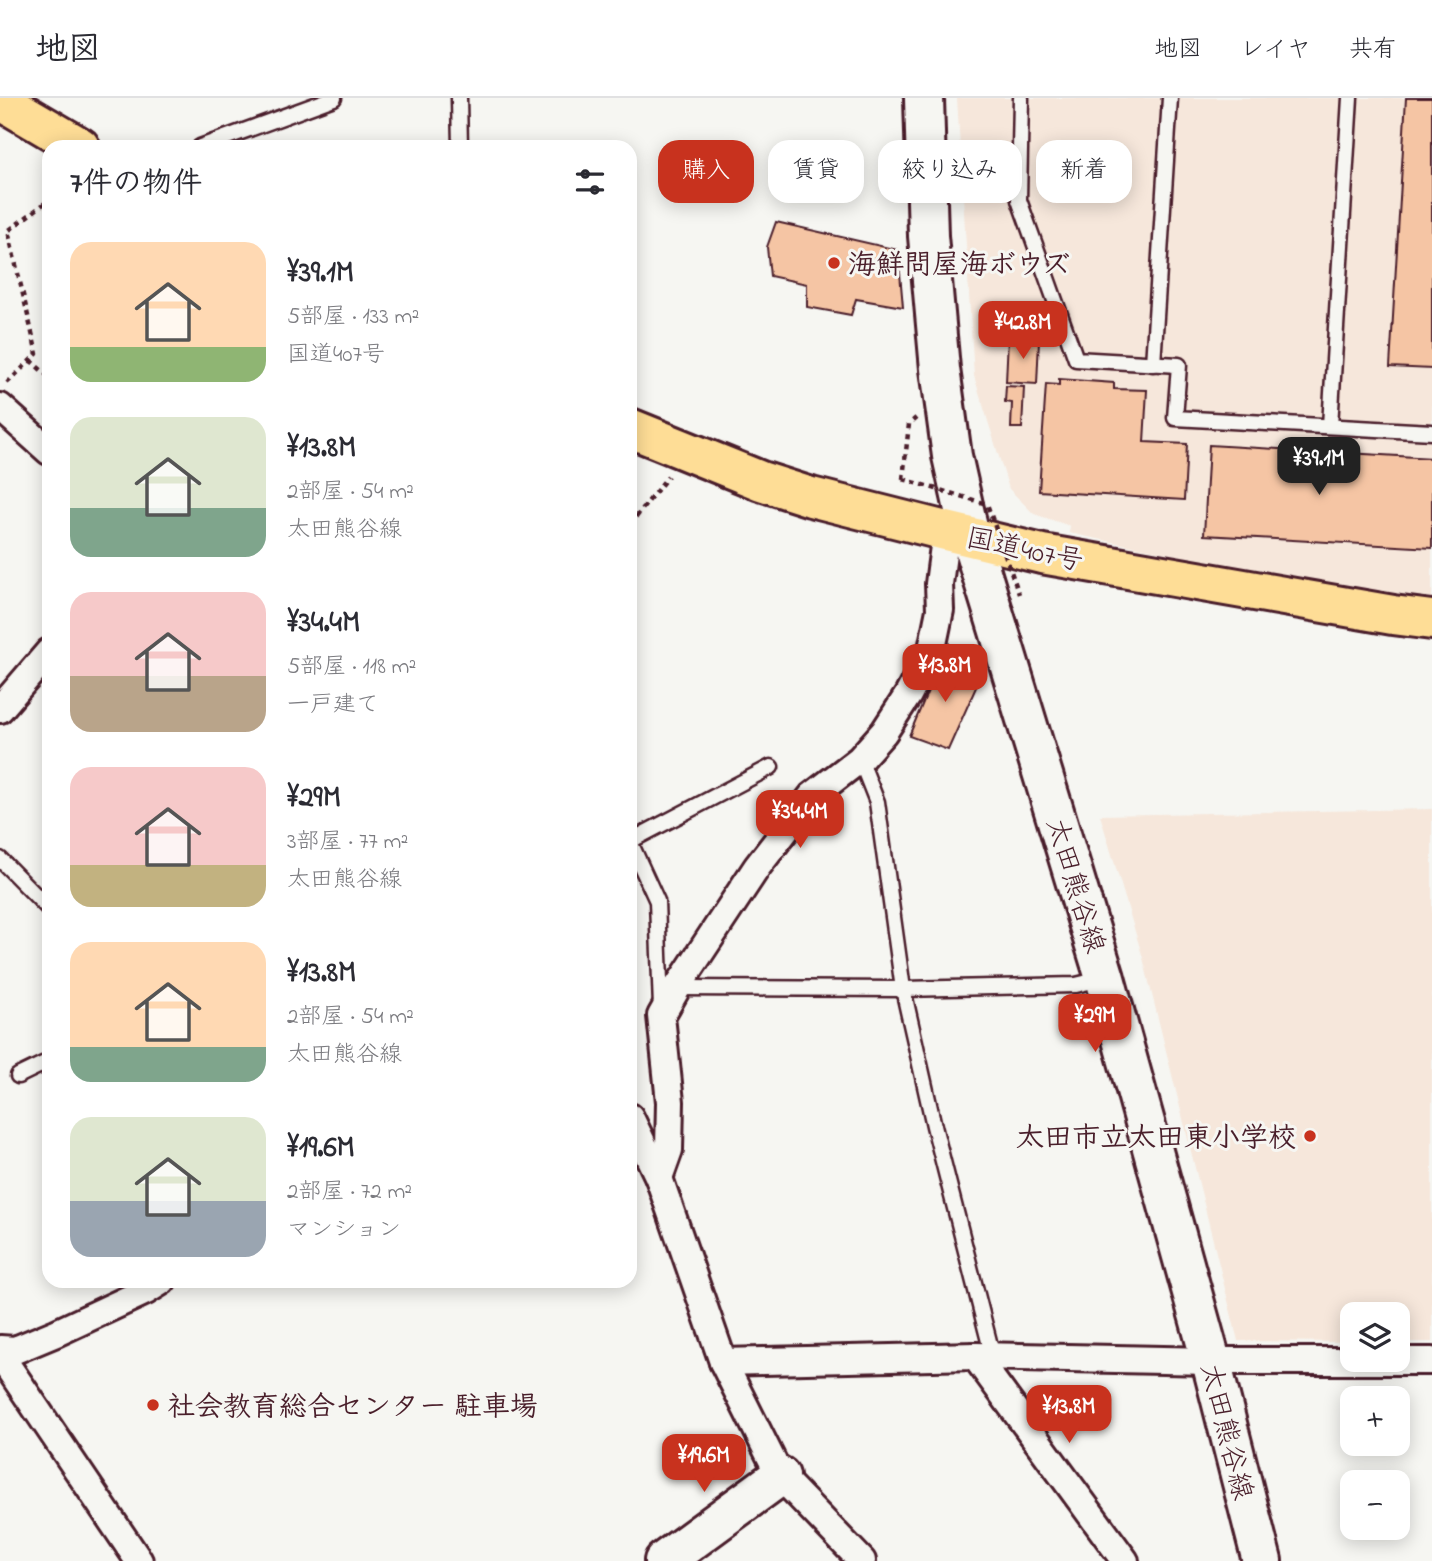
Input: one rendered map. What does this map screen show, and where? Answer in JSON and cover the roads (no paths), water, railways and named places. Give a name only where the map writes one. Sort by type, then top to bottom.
[{"type":"highway","points":[[0,100],[67,140]]},
{"type":"highway","name":"国道407号","points":[[637,436],[811,497],[1042,554],[1432,620]]},
{"type":"main road","name":"太田熊谷線","points":[[924,98],[928,236],[940,369],[953,456],[958,533],[1105,978],[1211,1361],[1262,1561]]},
{"type":"main road","points":[[664,1561],[780,1476]]},
{"type":"street","points":[[0,407],[42,446]]},
{"type":"street","points":[[659,1178],[669,1150],[670,1102],[661,1016],[757,867],[812,796],[860,760],[884,732],[908,695],[932,649],[940,610],[939,584],[958,533]]},
{"type":"street","points":[[0,709],[42,660]]},
{"type":"street","points":[[637,1132],[659,1178],[723,1362],[780,1476],[862,1561]]},
{"type":"street","points":[[0,1349],[15,1350],[151,1288]]},
{"type":"street","points":[[0,1355],[139,1561]]},
{"type":"street","points":[[984,1357],[1125,1561]]},
{"type":"street","points":[[723,1362],[984,1357],[1432,1362]]},
{"type":"lane","points":[[219,140],[334,98]]},
{"type":"lane","points":[[459,98],[460,140]]},
{"type":"lane","points":[[1021,98],[1018,200],[1076,359],[1178,365],[1175,418],[1432,432]]},
{"type":"lane","points":[[1153,364],[1170,98]]},
{"type":"lane","points":[[1330,426],[1350,98]]},
{"type":"lane","points":[[860,760],[877,802],[903,989],[984,1357]]},
{"type":"lane","points":[[637,837],[771,767]]},
{"type":"lane","points":[[637,857],[657,901],[661,1016]]},
{"type":"lane","points":[[0,859],[42,902]]},
{"type":"lane","points":[[677,988],[903,989],[1076,985],[1105,978]]},
{"type":"lane","points":[[18,1076],[42,1064]]},
{"type":"place","name":"海鮮問屋海ボウズ","points":[[834,263]]},
{"type":"place","name":"太田市立太田東小学校","points":[[1310,1136]]},
{"type":"place","name":"社会教育総合センター 駐車場","points":[[153,1405]]}]
